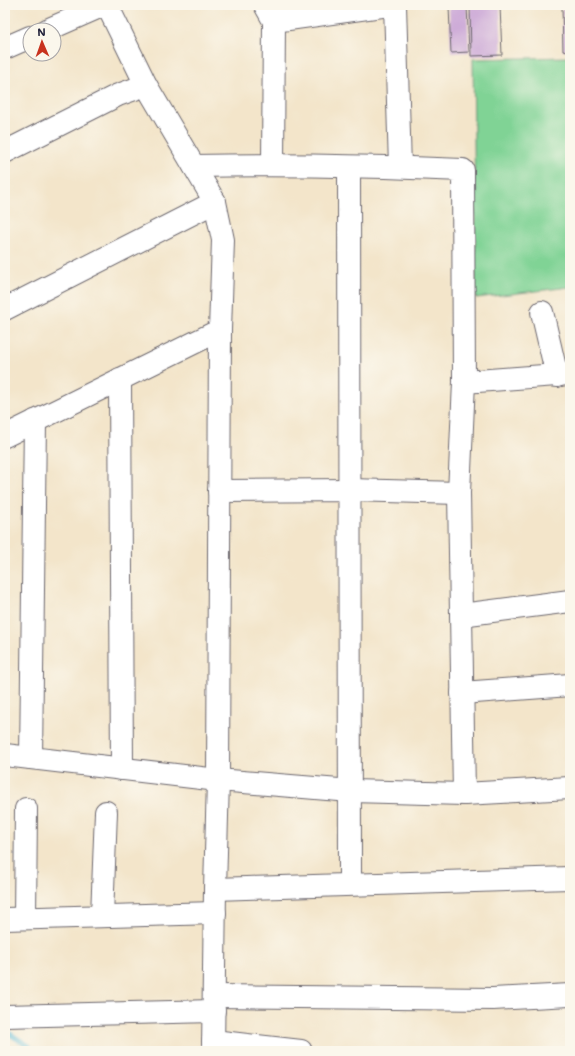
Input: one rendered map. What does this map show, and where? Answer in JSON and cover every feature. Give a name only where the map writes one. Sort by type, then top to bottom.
[{"type":"street","points":[[62,24],[106,5],[146,85],[216,202],[223,240],[220,330],[218,780],[213,1046],[301,1051]]},
{"type":"street","points":[[273,164],[270,13],[389,5]]},
{"type":"street","points":[[395,5],[400,167]]},
{"type":"street","points":[[5,48],[22,41]]},
{"type":"street","points":[[5,152],[118,95],[146,85]]},
{"type":"street","points":[[194,166],[273,164],[463,170],[464,382],[459,494],[464,794]]},
{"type":"street","points":[[349,167],[350,884]]},
{"type":"street","points":[[5,309],[216,202]]},
{"type":"street","points":[[464,382],[563,375],[542,312]]},
{"type":"street","points":[[5,436],[220,330]]},
{"type":"street","points":[[120,379],[122,769]]},
{"type":"street","points":[[30,758],[35,421]]},
{"type":"street","points":[[219,491],[350,490],[459,494]]},
{"type":"street","points":[[461,615],[570,601]]},
{"type":"street","points":[[462,693],[570,685]]},
{"type":"street","points":[[5,755],[218,780],[351,791],[464,794],[570,788]]},
{"type":"street","points":[[26,810],[15,918],[215,913]]},
{"type":"street","points":[[102,916],[106,812]]},
{"type":"street","points":[[215,889],[570,878]]},
{"type":"street","points":[[5,1016],[214,1003],[493,999],[570,995]]},
{"type":"green space","points":[[570,57],[570,287],[476,298],[473,59]]},
{"type":"building","points":[[467,6],[469,52],[451,53],[449,7]]},
{"type":"building","points":[[500,6],[502,55],[471,56],[470,7]]},
{"type":"building","points":[[562,7],[570,7],[570,50],[563,51]]},
{"type":"waterway","points":[[5,1031],[29,1046],[28,1051]]}]
